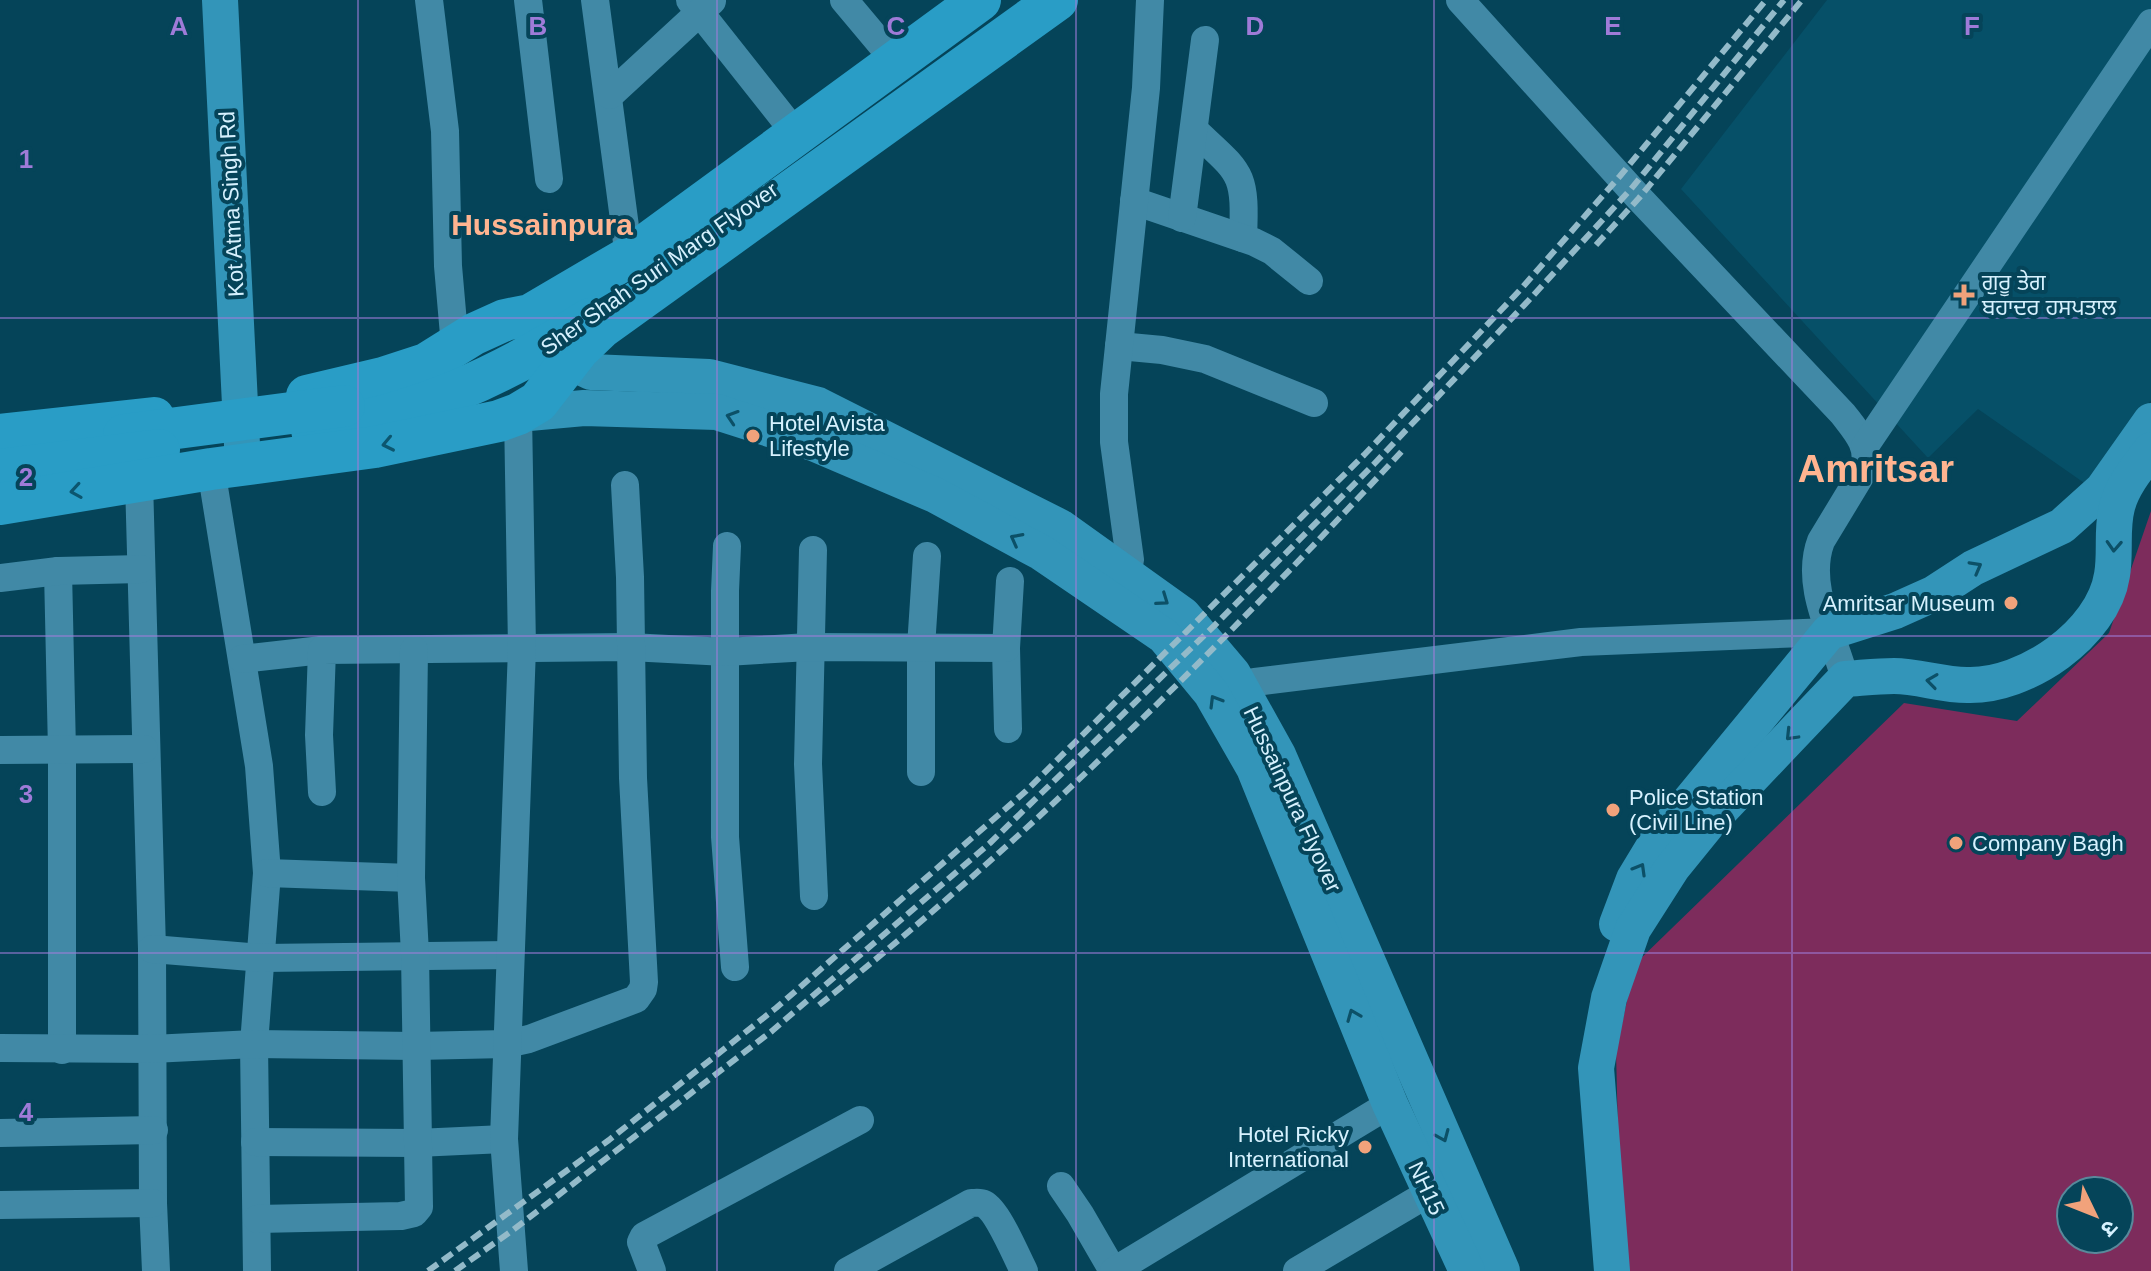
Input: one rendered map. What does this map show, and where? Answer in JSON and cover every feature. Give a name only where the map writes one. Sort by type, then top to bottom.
[{"type":"highway","points":[[0,435],[240,408],[330,392],[440,355],[505,320],[530,315],[629,257],[980,0]]},
{"type":"highway","name":"Sher Shah Suri Marg Flyover","points":[[0,451],[336,408],[445,379],[530,338],[627,277],[1009,0]]},
{"type":"highway","name":"Sher Shah Suri Marg Flyover","points":[[0,470],[336,427],[452,395],[538,352],[633,290],[1037,0]]},
{"type":"highway","points":[[0,504],[227,467],[375,447],[518,414],[538,402],[562,362],[640,298],[1057,0]]},
{"type":"highway","points":[[530,315],[546,324],[562,362]]},
{"type":"highway","points":[[440,355],[413,384],[416,403],[426,419],[451,430]]},
{"type":"main road","name":"Kot Atma Singh Rd","points":[[220,0],[240,408],[227,467]]},
{"type":"main road","points":[[562,362],[591,372],[655,374]]},
{"type":"main road","name":"Hussainpura Flyover","points":[[655,374],[709,377],[818,405],[944,484],[1164,636],[1211,693],[1254,768],[1386,1096]]},
{"type":"main road","name":"Hussainpura Flyover","points":[[518,414],[584,408],[717,412],[944,484],[1060,527],[1183,615],[1233,674],[1278,755],[1502,1271]]},
{"type":"main road","points":[[1589,1271],[1578,1179],[1575,1059],[1585,1007],[1634,879],[1657,841],[1829,632],[1895,611],[1933,594],[1973,568],[2062,526],[2103,489],[2151,421]]},
{"type":"main road","points":[[1612,1271],[1596,1068],[1609,998],[1633,929],[1672,868],[1711,820],[1845,679],[1895,676],[1967,685],[1996,682],[2019,674],[2079,637],[2095,617],[2112,575],[2117,507],[2130,479],[2151,450]]},
{"type":"main road","name":"NH15","points":[[1386,1096],[1467,1271]]},
{"type":"street","points":[[429,0],[445,131],[448,266],[440,355]]},
{"type":"street","points":[[528,0],[549,179]]},
{"type":"street","points":[[595,0],[610,95],[629,257]]},
{"type":"street","points":[[844,0],[896,62]]},
{"type":"street","points":[[655,374],[681,362],[837,397],[934,448],[1025,490],[1130,560],[1114,442],[1114,394],[1146,88],[1150,0]]},
{"type":"street","points":[[1460,0],[1639,198],[1843,414],[1865,446],[1868,458],[1864,470],[1816,554],[1817,583],[1845,679]]},
{"type":"street","points":[[610,95],[701,4],[796,134]]},
{"type":"street","points":[[1865,446],[2151,23]]},
{"type":"street","points":[[1182,218],[1205,40]]},
{"type":"street","points":[[1194,130],[1239,176],[1245,198],[1243,238]]},
{"type":"street","points":[[1134,201],[1272,251],[1309,281]]},
{"type":"street","points":[[1119,346],[1162,350],[1205,359],[1314,403]]},
{"type":"street","points":[[514,1271],[504,1139],[522,648],[518,414]]},
{"type":"street","points":[[227,467],[242,659],[259,766],[267,873],[254,1044],[257,1271]]},
{"type":"street","points":[[139,481],[144,749],[152,949],[156,1271]]},
{"type":"street","points":[[0,1048],[62,1050],[254,1044],[506,1044],[529,1039],[636,999],[643,989],[633,778],[630,577],[625,485]]},
{"type":"street","points":[[727,546],[723,757],[725,837],[735,967]]},
{"type":"street","points":[[813,550],[808,764],[814,896]]},
{"type":"street","points":[[921,772],[921,647],[927,556]]},
{"type":"street","points":[[0,578],[58,571],[141,569]]},
{"type":"street","points":[[58,571],[62,751],[62,1050]]},
{"type":"street","points":[[1008,729],[1006,648],[1010,581]]},
{"type":"street","points":[[1255,682],[1581,642],[1829,632]]},
{"type":"street","points":[[242,659],[322,650],[630,647],[726,652],[809,647],[1006,648]]},
{"type":"street","points":[[322,650],[319,735],[322,792]]},
{"type":"street","points":[[257,1219],[401,1216],[414,1213],[420,1201],[411,878],[414,650]]},
{"type":"street","points":[[0,750],[144,749]]},
{"type":"street","points":[[267,873],[411,878]]},
{"type":"street","points":[[152,949],[262,958],[510,955]]},
{"type":"street","points":[[1061,1186],[1114,1271],[1386,1096]]},
{"type":"street","points":[[652,1271],[642,1251],[644,1236],[860,1120]]},
{"type":"street","points":[[0,1133],[154,1130]]},
{"type":"street","points":[[255,1142],[417,1143],[504,1139]]},
{"type":"street","points":[[1297,1271],[1429,1193]]},
{"type":"street","points":[[0,1205],[153,1203]]},
{"type":"street","points":[[848,1271],[971,1203],[979,1203],[994,1214],[1024,1271]]},
{"type":"shaded area","name":"ਗੁਰੂ ਤੇਗ ਬਹਾਦਰ ਹਸਪਤਾਲ","points":[[1827,0],[2151,0],[2151,400],[2090,487],[1978,409],[1928,458],[1681,189]]},
{"type":"shaded area","name":"Company Bagh","points":[[2151,511],[2151,1271],[1624,1271],[1621,1256],[1616,1051],[1635,964],[1904,703],[2017,721],[2109,633]]},
{"type":"railway","points":[[428,1271],[609,1140],[776,1008],[1026,791],[1364,455],[1521,289],[1620,176],[1766,0]]},
{"type":"railway","points":[[455,1271],[772,1031],[990,843],[1215,625],[1374,464],[1529,300],[1631,189],[1784,0]]},
{"type":"railway","points":[[1596,245],[1639,198],[1802,0]]},
{"type":"railway","points":[[819,1005],[973,876],[1122,738],[1266,595],[1404,449]]},
{"type":"place","name":"ਗੁਰੂ ਤੇਗ ਬਹਾਦਰ ਹਸਪਤਾਲ","points":[[1964,295]]},
{"type":"place","name":"Hotel Avista Lifestyle","points":[[753,436]]},
{"type":"place","name":"Amritsar Museum","points":[[2011,603]]},
{"type":"place","name":"Police Station (Civil Line)","points":[[1613,810]]},
{"type":"place","name":"Company Bagh","points":[[1956,843]]},
{"type":"place","name":"Hotel Ricky International","points":[[1365,1147]]},
{"type":"district","name":"Hussainpura","points":[[542,225]]},
{"type":"district","name":"Amritsar","points":[[1876,469]]}]
